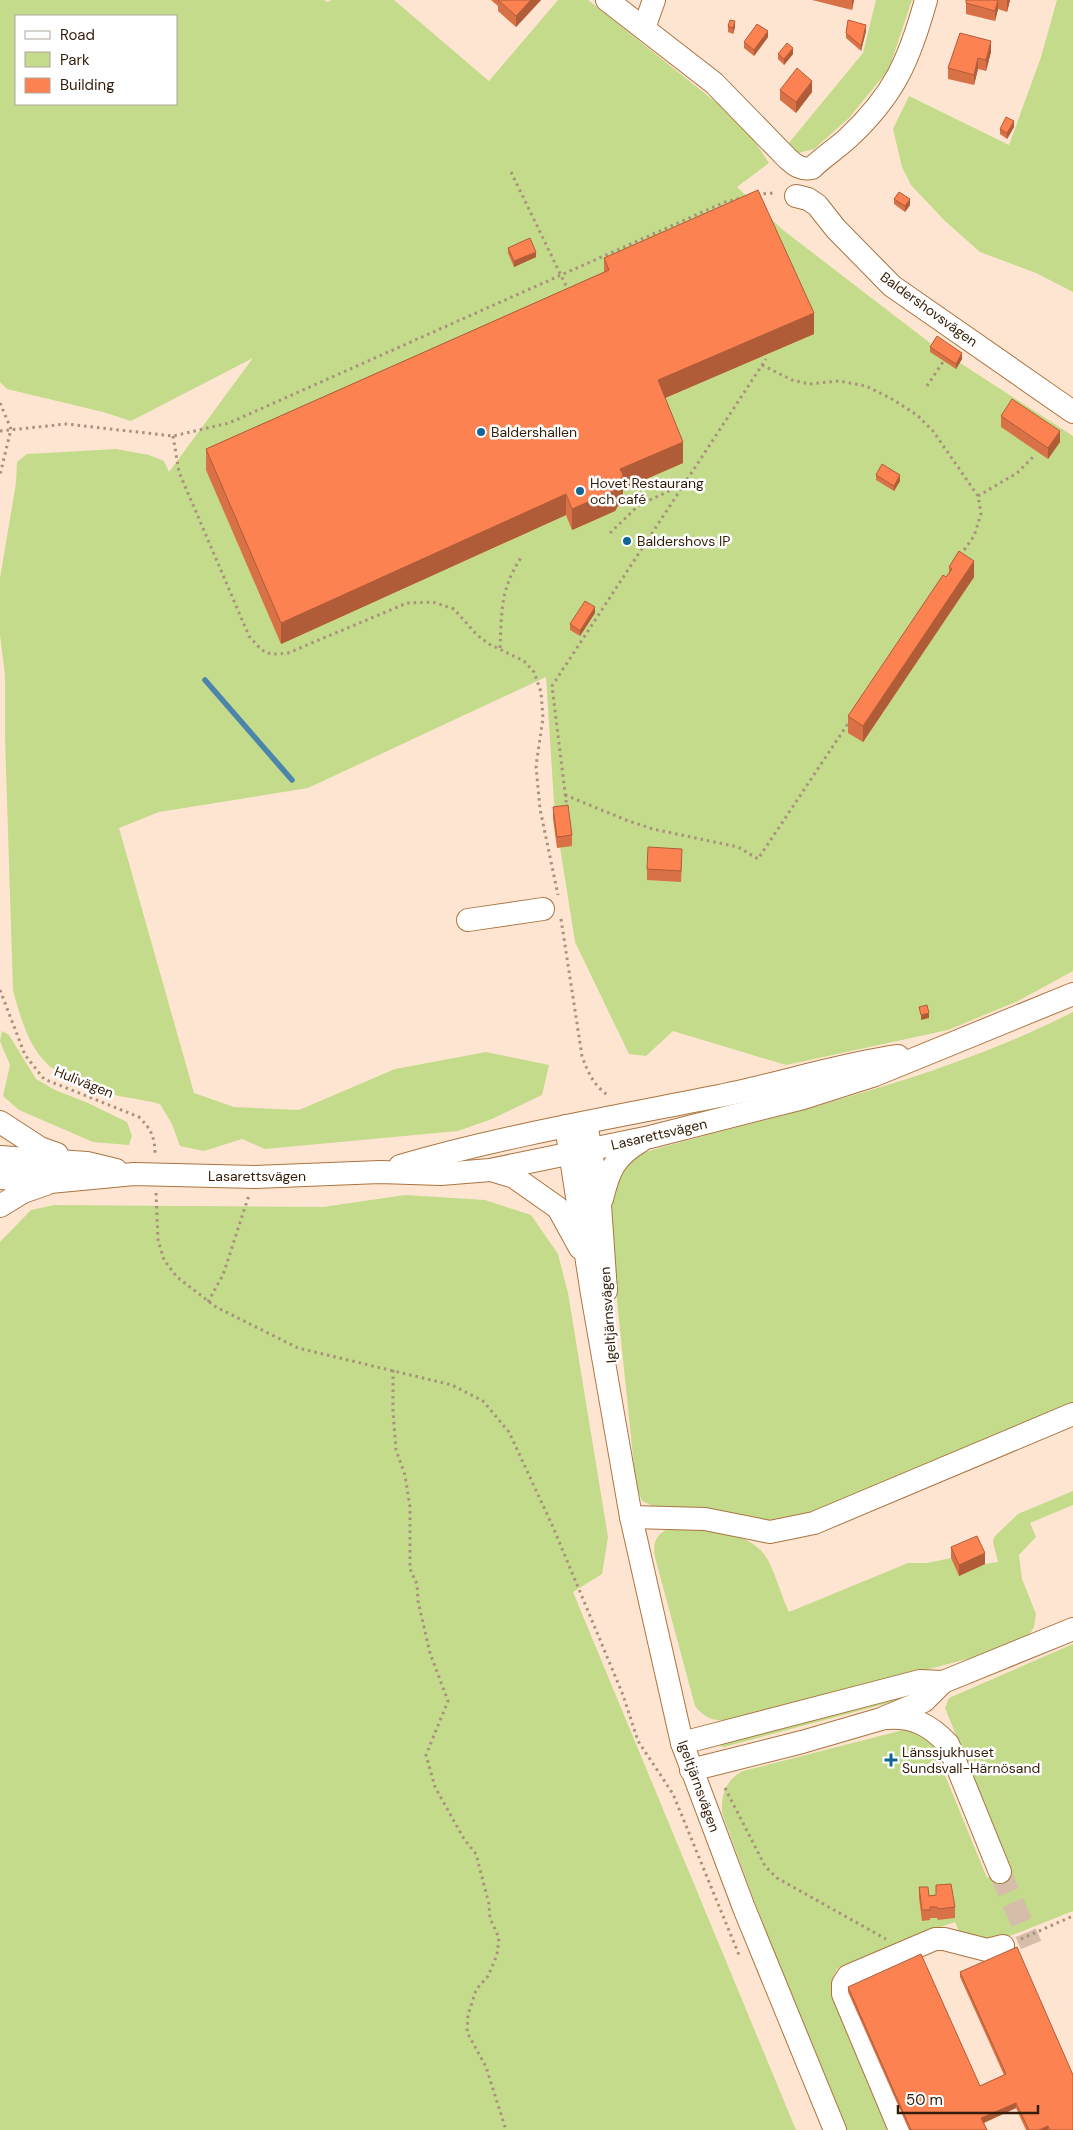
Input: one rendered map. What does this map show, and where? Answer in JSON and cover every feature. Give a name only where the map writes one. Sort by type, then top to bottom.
[{"type":"street","points":[[607,0],[714,84],[794,165],[806,169],[812,168],[846,140],[883,103],[899,77],[926,0]]},
{"type":"street","points":[[644,28],[654,0]]},
{"type":"street","name":"Baldershovsvägen","points":[[796,196],[808,199],[817,205],[836,229],[892,286],[1073,412]]},
{"type":"street","points":[[468,920],[554,906]]},
{"type":"street","name":"Lasarettsvägen","points":[[0,1178],[50,1182],[134,1174],[255,1177],[380,1172],[441,1174],[490,1170],[650,1137],[803,1098],[875,1075],[929,1051],[1013,1020],[1073,994]]},
{"type":"street","name":"Lasarettsvägen","points":[[380,1172],[430,1157],[576,1124],[717,1096],[870,1060],[929,1051]]},
{"type":"street","points":[[0,1122],[40,1148],[86,1163]]},
{"type":"street","name":"Igeltjärnsvägen","points":[[576,1124],[581,1150],[592,1294],[631,1517],[653,1623],[682,1743],[744,1908],[835,2130]]},
{"type":"street","name":"Igeltjärnsvägen","points":[[600,1205],[608,1175],[617,1160],[628,1149],[650,1137]]},
{"type":"street","name":"Igeltjärnsvägen","points":[[581,1150],[600,1205],[616,1426]]},
{"type":"street","name":"Lasarettsvägen","points":[[0,1157],[86,1163],[134,1174]]},
{"type":"street","name":"Igeltjärnsvägen","points":[[490,1170],[514,1176],[558,1208],[590,1268]]},
{"type":"street","points":[[0,1206],[23,1192],[50,1182]]},
{"type":"street","points":[[631,1517],[705,1518],[770,1532],[794,1528],[814,1523],[1073,1414]]},
{"type":"street","points":[[691,1770],[802,1742],[881,1718],[924,1701],[943,1682],[1073,1629]]},
{"type":"street","points":[[682,1743],[920,1681],[943,1682]]},
{"type":"street","points":[[881,1718],[915,1719],[935,1730],[948,1744],[1000,1872]]},
{"type":"street","points":[[900,2130],[843,1994],[843,1984],[848,1976],[935,1939],[944,1939],[981,1949],[1003,1946]]},
{"type":"path","points":[[512,172],[569,292]]},
{"type":"path","points":[[0,430],[66,424],[173,436],[229,424],[725,202],[759,193],[781,192],[796,196]]},
{"type":"path","points":[[927,386],[960,333]]},
{"type":"path","points":[[567,810],[552,686],[766,359]]},
{"type":"path","points":[[762,365],[792,380],[810,384],[839,381],[866,386],[892,399],[917,415],[932,431],[978,496],[981,514],[974,536],[957,560]]},
{"type":"path","points":[[0,403],[11,429],[0,475]]},
{"type":"path","points":[[173,436],[179,472],[249,636],[262,651],[271,656],[288,653],[407,603],[433,602],[454,610],[477,635],[524,661],[534,672],[541,692],[543,718],[536,766],[540,810],[554,906],[582,1056],[588,1073],[599,1090],[614,1099]]},
{"type":"path","points":[[978,496],[1017,473],[1033,457]]},
{"type":"path","points":[[610,533],[640,505],[684,484]]},
{"type":"path","points":[[500,648],[503,595],[510,575],[522,556]]},
{"type":"path","points":[[565,794],[635,823],[738,847],[758,859],[852,718]]},
{"type":"path","name":"Hulivägen","points":[[0,990],[25,1055],[44,1078],[139,1117],[150,1128],[155,1140],[155,1155]]},
{"type":"path","points":[[208,1302],[223,1275],[233,1250],[255,1177]]},
{"type":"path","points":[[156,1190],[158,1240],[164,1260],[177,1277],[208,1302],[298,1348],[452,1385],[483,1401],[509,1432],[553,1527],[623,1695],[638,1741],[673,1794],[743,1964]]},
{"type":"path","points":[[393,1370],[393,1412],[396,1450],[405,1475],[410,1507],[410,1569],[417,1584],[418,1601],[430,1653],[448,1701],[432,1746],[426,1754],[435,1787],[464,1839],[476,1854],[489,1904],[490,1918],[499,1938],[497,1955],[488,1976],[476,1990],[468,2015],[467,2032],[486,2067],[506,2130]]},
{"type":"path","points":[[724,1788],[765,1866],[777,1878],[906,1951]]},
{"type":"path","points":[[1003,1946],[1073,1916]]},
{"type":"green space","name":"Baldershovs IP","points":[[0,0],[324,0],[328,2],[331,0],[394,0],[489,81],[558,0],[588,0],[743,124],[769,163],[737,187],[783,230],[934,346],[1073,436],[1073,971],[1018,1001],[948,1030],[786,1065],[673,1031],[646,1056],[629,1054],[575,942],[560,847],[557,848],[553,818],[555,818],[546,677],[308,788],[159,812],[119,828],[194,1093],[234,1107],[299,1110],[395,1069],[486,1052],[549,1065],[542,1095],[492,1119],[458,1131],[265,1149],[242,1139],[204,1151],[180,1146],[172,1124],[160,1104],[107,1093],[85,1086],[53,1069],[33,1046],[19,1012],[13,990],[5,737],[5,675],[0,635],[0,578],[16,483],[17,462],[27,454],[116,449],[149,455],[164,461],[169,472],[253,358],[131,421],[103,412],[7,389],[0,382]]},
{"type":"green space","points":[[876,0],[912,0],[889,69],[849,118],[814,149],[798,153],[788,144],[863,53]]},
{"type":"green space","points":[[1057,0],[1073,0],[1073,292],[1036,273],[980,252],[945,221],[911,185],[902,167],[893,129],[909,96],[1009,145],[1041,57]]},
{"type":"green space","points":[[1073,1012],[1073,1408],[792,1520],[758,1522],[655,1507],[642,1501],[636,1486],[610,1211],[613,1190],[620,1170],[632,1158],[652,1150],[813,1107],[919,1075],[1023,1036]]},
{"type":"green space","points":[[2,1031],[9,1035],[36,1079],[55,1090],[88,1103],[127,1122],[132,1136],[129,1145],[93,1142],[19,1110],[3,1096],[10,1065],[0,1041]]},
{"type":"green space","points":[[405,1195],[485,1200],[531,1215],[558,1254],[568,1293],[608,1537],[602,1574],[573,1592],[796,2130],[0,2130],[0,1242],[31,1210],[54,1205],[323,1207]]},
{"type":"green space","points":[[1073,1491],[1073,1505],[1030,1523],[1036,1537],[1019,1555],[1022,1579],[1036,1614],[1034,1627],[1028,1637],[990,1653],[734,1720],[712,1719],[704,1715],[695,1706],[655,1557],[655,1542],[659,1535],[667,1529],[672,1527],[726,1533],[751,1543],[761,1551],[769,1562],[789,1612],[908,1563],[927,1563],[951,1558],[959,1575],[985,1564],[998,1562],[993,1542],[994,1537],[1018,1514]]},
{"type":"green space","points":[[1073,1644],[1073,1911],[995,1942],[960,1934],[955,1922],[901,1941],[837,1969],[832,1980],[831,1995],[889,2130],[847,2130],[787,1990],[722,1813],[722,1800],[726,1788],[732,1778],[743,1771],[911,1728],[929,1736],[987,1878],[1010,1869],[945,1708],[949,1698]]},
{"type":"green space","points":[[918,1690],[922,1694],[724,1747],[720,1746],[721,1743]]},
{"type":"building","points":[[498,0],[531,0],[516,16]]},
{"type":"building","points":[[966,0],[998,0],[995,11],[966,3]]},
{"type":"building","points":[[730,20],[735,21],[733,28],[728,26]]},
{"type":"building","points":[[848,20],[866,25],[861,46],[846,33]]},
{"type":"building","points":[[757,24],[768,31],[754,50],[744,42]]},
{"type":"building","points":[[960,33],[991,41],[986,60],[978,58],[974,75],[948,68]]},
{"type":"building","points":[[787,43],[793,48],[784,59],[778,54]]},
{"type":"building","points":[[797,68],[812,81],[796,102],[780,90]]},
{"type":"building","points":[[1006,117],[1014,121],[1007,133],[1000,129]]},
{"type":"building","name":"Baldershallen","points":[[758,190],[814,313],[658,380],[683,442],[620,469],[623,475],[615,490],[572,509],[566,494],[281,623],[206,449],[609,270],[604,258]]},
{"type":"building","points":[[899,192],[910,199],[905,206],[894,199]]},
{"type":"building","points":[[530,238],[536,252],[514,261],[508,248]]},
{"type":"building","points":[[937,336],[962,353],[956,364],[930,347]]},
{"type":"building","points":[[1012,399],[1060,431],[1048,448],[1001,416]]},
{"type":"building","points":[[882,464],[900,475],[894,486],[876,475]]},
{"type":"building","points":[[959,551],[974,561],[863,726],[848,716],[943,575],[946,577],[952,569],[949,567]]},
{"type":"building","points":[[585,601],[595,607],[580,631],[570,624]]},
{"type":"building","points":[[568,805],[572,835],[557,837],[553,807]]},
{"type":"building","points":[[648,847],[682,849],[681,871],[647,869]]},
{"type":"building","points":[[927,1005],[929,1013],[921,1015],[919,1007]]},
{"type":"building","points":[[977,1536],[985,1553],[959,1565],[951,1547]]},
{"type":"building","points":[[951,1884],[955,1907],[938,1909],[937,1907],[930,1907],[930,1910],[922,1910],[919,1887],[928,1887],[929,1896],[936,1895],[936,1885]]},
{"type":"building","points":[[1017,1947],[1073,2075],[1073,2130],[1050,2130],[1048,2126],[1039,2130],[1029,2130],[1016,2103],[981,2118],[987,2130],[911,2130],[848,1987],[921,1954],[980,2086],[1006,2074],[960,1972]]},
{"type":"waterway","points":[[205,680],[292,780]]},
{"type":"tunnel","points":[[1000,1872],[1031,1945]]},
{"type":"place","name":"Baldershallen","points":[[481,432]]},
{"type":"place","name":"Hovet Restaurang och café","points":[[580,491]]},
{"type":"place","name":"Baldershovs IP","points":[[627,541]]},
{"type":"place","name":"Länssjukhuset Sundsvall-Härnösand","points":[[891,1760]]}]
